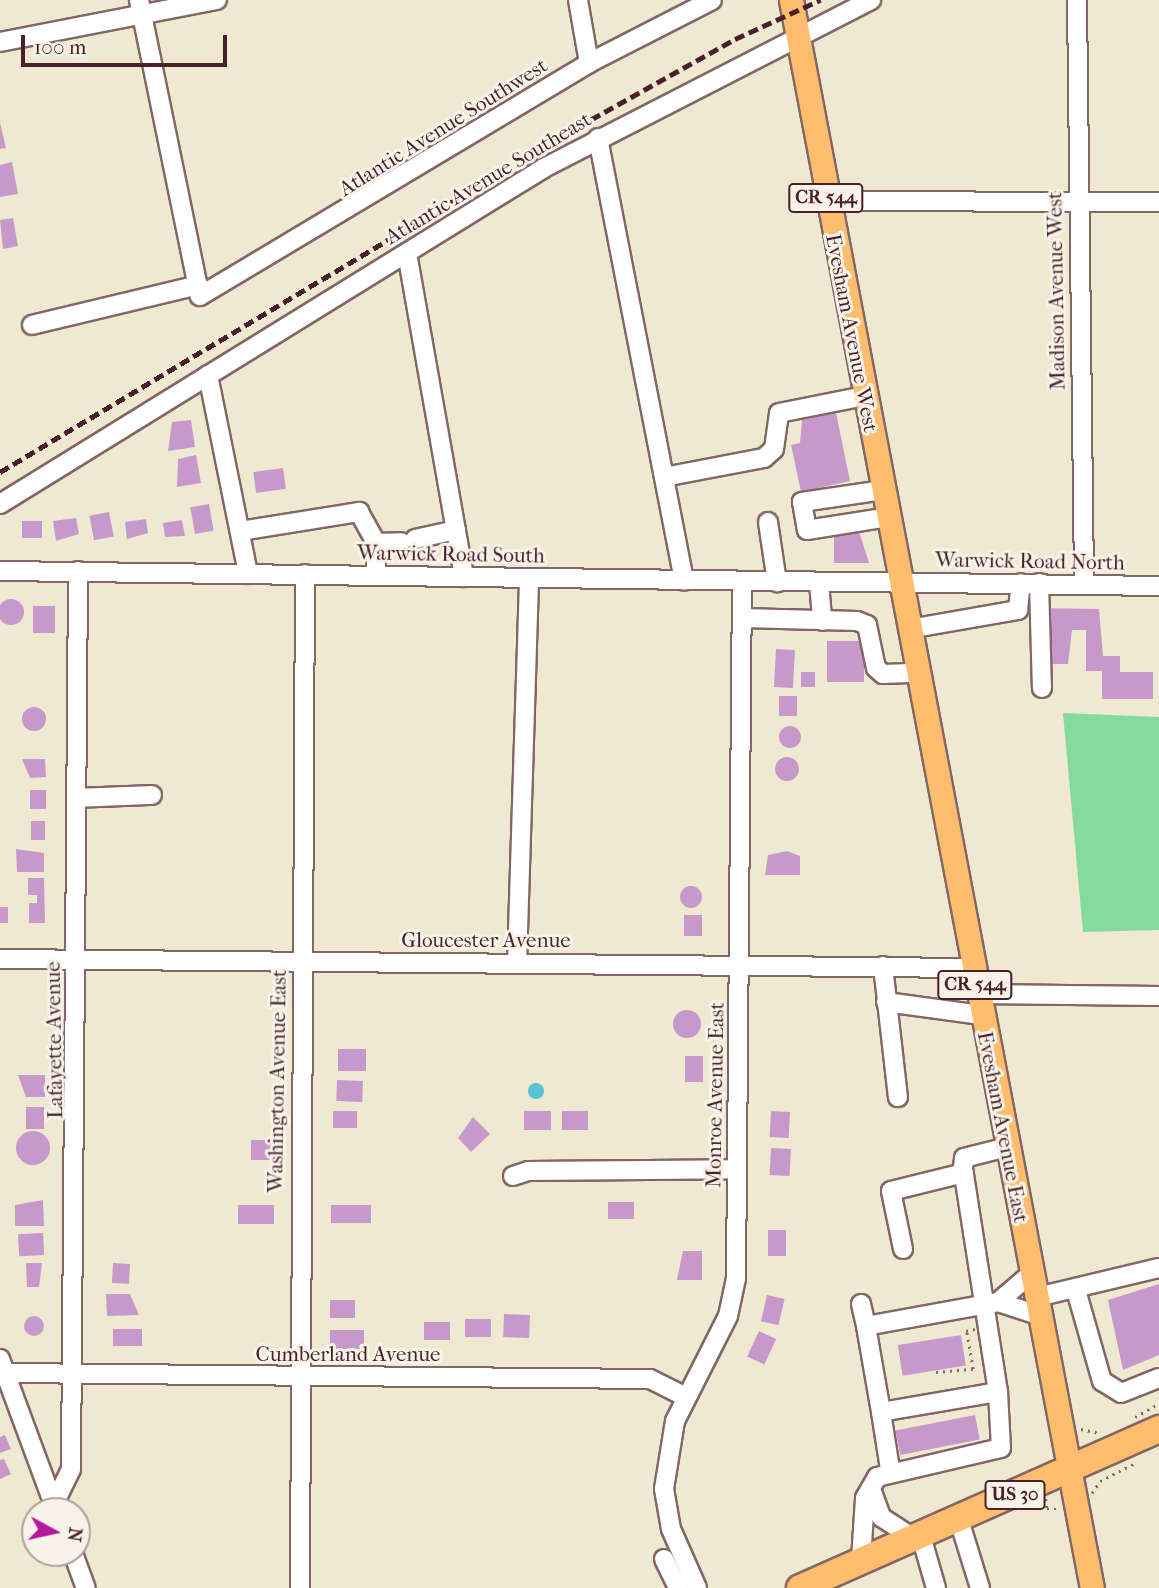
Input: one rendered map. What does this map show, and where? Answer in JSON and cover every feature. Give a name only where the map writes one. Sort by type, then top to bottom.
[{"type":"highway","name":"US 30","points":[[800,1588],[861,1559],[1072,1471],[1159,1429]]},
{"type":"main road","name":"Evesham Avenue West","points":[[791,0],[901,583]]},
{"type":"main road","name":"Evesham Avenue East","points":[[901,583],[972,968],[1072,1471],[1092,1588]]},
{"type":"street","points":[[0,42],[140,7],[217,0]]},
{"type":"street","points":[[578,0],[589,64]]},
{"type":"street","name":"Atlantic Avenue Southwest","points":[[32,325],[199,291],[589,64],[712,0]]},
{"type":"street","name":"Atlantic Avenue Southeast","points":[[0,504],[598,138],[798,33],[871,0]]},
{"type":"street","name":"Madison Avenue West","points":[[1077,0],[1084,582]]},
{"type":"street","points":[[140,7],[199,291]]},
{"type":"street","points":[[598,138],[684,582]]},
{"type":"street","points":[[827,201],[1159,202]]},
{"type":"street","points":[[407,253],[464,577]]},
{"type":"street","points":[[208,375],[248,573]]},
{"type":"street","points":[[664,477],[764,458],[774,449],[779,413],[865,396]]},
{"type":"street","points":[[883,490],[802,502],[807,530],[888,517]]},
{"type":"street","points":[[240,531],[359,512],[376,543],[376,576]]},
{"type":"street","points":[[768,522],[777,582]]},
{"type":"street","points":[[376,543],[408,540],[456,530]]},
{"type":"street","name":"Warwick Road South","points":[[0,570],[684,582],[901,583]]},
{"type":"street","name":"Lafayette Avenue","points":[[59,1497],[71,1469],[74,1375],[78,571]]},
{"type":"street","name":"Washington Avenue East","points":[[300,1588],[305,574]]},
{"type":"street","points":[[517,962],[529,578]]},
{"type":"street","name":"Monroe Avenue East","points":[[697,1588],[671,1529],[664,1489],[666,1456],[686,1397],[734,1300],[742,582]]},
{"type":"street","name":"Warwick Road North","points":[[901,583],[1084,582],[1159,586]]},
{"type":"street","points":[[819,583],[821,621]]},
{"type":"street","points":[[909,629],[1018,610],[1030,583]]},
{"type":"street","points":[[1030,583],[1042,688]]},
{"type":"street","points":[[742,618],[867,625],[876,668],[883,674],[917,673]]},
{"type":"street","points":[[77,798],[152,794]]},
{"type":"street","name":"Gloucester Avenue","points":[[0,959],[739,963],[972,968]]},
{"type":"street","points":[[883,966],[898,1097]]},
{"type":"street","points":[[886,1002],[979,1004],[1159,996]]},
{"type":"street","points":[[861,1559],[863,1509],[872,1489],[890,1469],[1001,1448],[992,1303],[964,1173],[964,1158],[1007,1147]]},
{"type":"street","points":[[513,1177],[528,1171],[737,1169]]},
{"type":"street","points":[[903,1249],[891,1191],[964,1173]]},
{"type":"street","points":[[866,1326],[992,1303],[1039,1306],[1076,1290],[1159,1268]]},
{"type":"street","points":[[992,1303],[1032,1273]]},
{"type":"street","points":[[1076,1290],[1102,1381],[1121,1393],[1159,1378]]},
{"type":"street","points":[[861,1304],[890,1469]]},
{"type":"street","points":[[3,1366],[51,1497]]},
{"type":"street","name":"Cumberland Avenue","points":[[3,1366],[74,1375],[650,1379],[686,1397]]},
{"type":"street","points":[[881,1412],[998,1392]]},
{"type":"street","points":[[872,1489],[881,1517],[918,1537],[936,1588]]},
{"type":"street","points":[[959,1520],[980,1588]]},
{"type":"street","points":[[664,1559],[678,1588]]},
{"type":"street","points":[[78,1567],[86,1588]]},
{"type":"path","points":[[1129,1420],[1159,1403]]},
{"type":"path","points":[[1065,1437],[1084,1427],[1110,1429]]},
{"type":"green space","points":[[1063,713],[1159,717],[1159,930],[1083,932]]},
{"type":"water","points":[[533,1083],[539,1083],[544,1091],[542,1097],[533,1099],[528,1094],[528,1088]]},
{"type":"building","points":[[0,123],[6,148],[0,149]]},
{"type":"building","points":[[12,162],[18,194],[0,197],[0,165]]},
{"type":"building","points":[[13,218],[18,246],[3,249],[0,220]]},
{"type":"building","points":[[836,413],[850,481],[801,492],[791,445],[800,443],[802,420]]},
{"type":"building","points":[[191,420],[195,447],[168,451],[172,422]]},
{"type":"building","points":[[196,455],[201,483],[177,487],[178,459]]},
{"type":"building","points":[[283,468],[286,489],[256,493],[253,472]]},
{"type":"building","points":[[209,504],[214,531],[195,534],[190,507]]},
{"type":"building","points":[[109,512],[114,537],[94,540],[89,516]]},
{"type":"building","points":[[76,518],[79,534],[56,541],[53,521]]},
{"type":"building","points":[[146,519],[148,533],[127,539],[125,522]]},
{"type":"building","points":[[182,520],[185,536],[165,537],[163,523]]},
{"type":"building","points":[[22,521],[42,521],[42,538],[22,538]]},
{"type":"building","points":[[859,531],[869,563],[834,563],[834,534]]},
{"type":"building","points":[[11,599],[20,603],[24,612],[20,621],[11,625],[2,621],[-2,612],[2,603]]},
{"type":"building","points":[[33,606],[55,606],[55,633],[33,633]]},
{"type":"building","points":[[1032,608],[1099,609],[1103,656],[1120,656],[1120,672],[1153,672],[1153,699],[1102,699],[1102,671],[1086,671],[1086,630],[1072,630],[1068,664],[1045,664]]},
{"type":"building","points":[[827,641],[864,641],[864,682],[827,682]]},
{"type":"building","points":[[776,649],[795,650],[793,688],[774,687]]},
{"type":"building","points":[[801,672],[815,672],[815,687],[801,687]]},
{"type":"building","points":[[779,696],[797,696],[797,716],[779,716]]},
{"type":"building","points":[[29,707],[39,707],[46,714],[46,724],[39,731],[29,731],[22,724],[22,714]]},
{"type":"building","points":[[790,726],[798,729],[801,737],[798,745],[790,748],[782,745],[779,737],[782,729]]},
{"type":"building","points":[[787,757],[798,764],[799,769],[792,780],[787,781],[776,774],[775,769],[782,758]]},
{"type":"building","points":[[22,759],[45,759],[46,777],[30,778]]},
{"type":"building","points":[[30,790],[46,790],[46,809],[30,809]]},
{"type":"building","points":[[31,821],[45,821],[45,840],[31,840]]},
{"type":"building","points":[[16,849],[44,853],[44,872],[17,872]]},
{"type":"building","points":[[787,851],[800,856],[800,875],[765,875],[768,855]]},
{"type":"building","points":[[28,878],[44,878],[45,923],[29,923],[29,903],[37,903],[37,895],[28,895]]},
{"type":"building","points":[[691,886],[699,889],[702,897],[699,905],[691,908],[683,905],[680,897],[683,889]]},
{"type":"building","points":[[0,907],[8,907],[8,923],[0,923]]},
{"type":"building","points":[[684,915],[702,915],[702,936],[684,936]]},
{"type":"building","points":[[687,1010],[697,1014],[701,1024],[697,1034],[687,1038],[677,1034],[673,1024],[677,1014]]},
{"type":"building","points":[[338,1049],[366,1049],[366,1071],[338,1071]]},
{"type":"building","points":[[685,1056],[703,1056],[703,1082],[685,1082]]},
{"type":"building","points":[[18,1075],[45,1075],[45,1097],[26,1097]]},
{"type":"building","points":[[337,1080],[363,1081],[362,1102],[336,1101]]},
{"type":"building","points":[[26,1107],[44,1107],[44,1129],[26,1129]]},
{"type":"building","points":[[333,1111],[357,1111],[357,1128],[333,1128]]},
{"type":"building","points":[[524,1111],[551,1111],[551,1130],[524,1130]]},
{"type":"building","points":[[562,1111],[588,1111],[588,1130],[562,1130]]},
{"type":"building","points":[[771,1111],[790,1112],[789,1138],[770,1137]]},
{"type":"building","points":[[473,1117],[490,1134],[471,1152],[458,1138]]},
{"type":"building","points":[[33,1131],[45,1136],[50,1148],[45,1160],[33,1165],[21,1160],[16,1148],[21,1136]]},
{"type":"building","points":[[251,1140],[271,1140],[271,1160],[251,1160]]},
{"type":"building","points":[[771,1148],[791,1149],[790,1176],[770,1175]]},
{"type":"building","points":[[43,1200],[44,1226],[15,1226],[15,1205]]},
{"type":"building","points":[[608,1202],[634,1202],[634,1219],[608,1219]]},
{"type":"building","points":[[238,1205],[274,1205],[274,1224],[238,1224]]},
{"type":"building","points":[[331,1205],[371,1205],[371,1223],[331,1223]]},
{"type":"building","points":[[768,1230],[786,1230],[786,1256],[768,1256]]},
{"type":"building","points":[[43,1233],[44,1255],[19,1256],[18,1234]]},
{"type":"building","points":[[683,1251],[702,1251],[702,1280],[677,1280]]},
{"type":"building","points":[[26,1263],[42,1263],[39,1287],[27,1287]]},
{"type":"building","points":[[113,1263],[130,1264],[129,1284],[112,1283]]},
{"type":"building","points":[[1159,1284],[1159,1355],[1123,1370],[1108,1300]]},
{"type":"building","points":[[106,1294],[130,1294],[139,1315],[107,1316]]},
{"type":"building","points":[[767,1295],[785,1299],[778,1325],[761,1321]]},
{"type":"building","points":[[330,1300],[355,1300],[355,1318],[330,1318]]},
{"type":"building","points":[[504,1314],[530,1315],[529,1338],[503,1337]]},
{"type":"building","points":[[30,1316],[38,1316],[44,1326],[38,1336],[30,1336],[24,1330],[24,1322]]},
{"type":"building","points":[[465,1319],[491,1319],[491,1337],[465,1337]]},
{"type":"building","points":[[424,1322],[450,1322],[450,1340],[424,1340]]},
{"type":"building","points":[[113,1329],[142,1329],[142,1346],[113,1346]]},
{"type":"building","points":[[330,1330],[364,1330],[364,1349],[330,1349]]},
{"type":"building","points":[[759,1331],[776,1339],[764,1364],[747,1356]]},
{"type":"building","points":[[961,1335],[966,1366],[903,1376],[898,1345]]},
{"type":"building","points":[[975,1415],[980,1440],[900,1455],[895,1430]]},
{"type":"building","points":[[5,1435],[11,1449],[0,1453],[0,1437]]},
{"type":"building","points":[[4,1459],[11,1474],[0,1479],[0,1460]]},
{"type":"railway","points":[[0,472],[565,134],[735,39],[820,0]]}]
